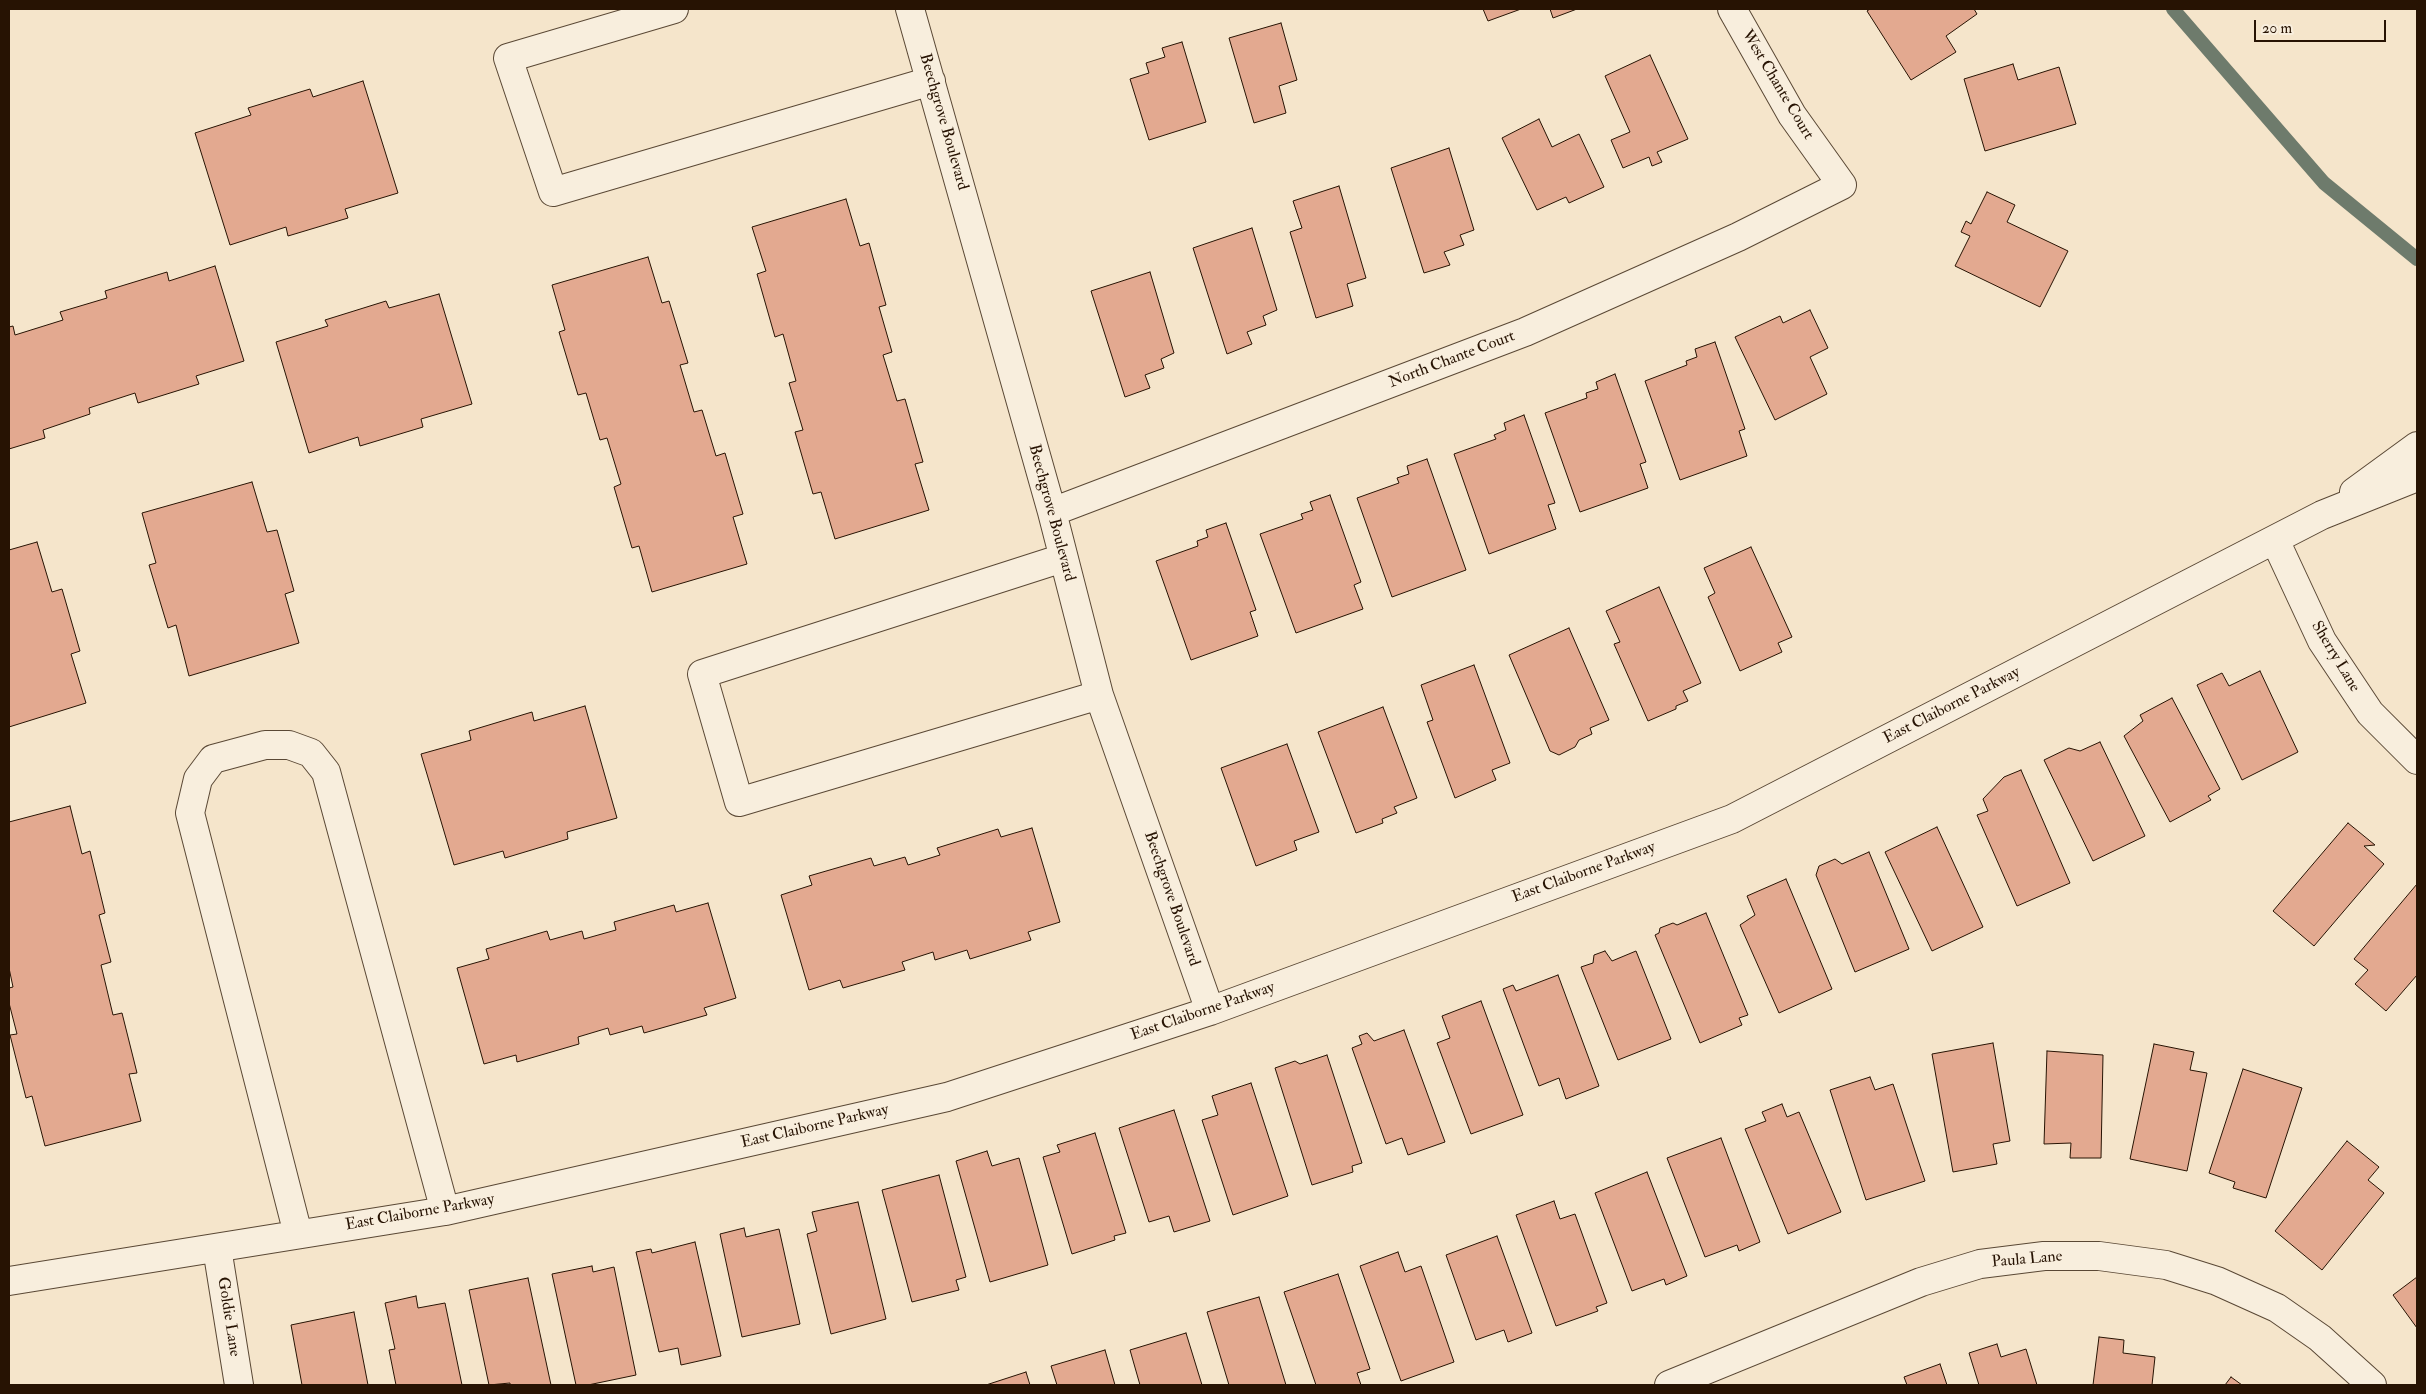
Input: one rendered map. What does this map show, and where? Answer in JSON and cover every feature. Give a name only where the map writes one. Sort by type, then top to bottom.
[{"type":"street","points":[[674,9],[508,58],[553,192],[931,81]]},
{"type":"street","name":"Beechgrove Boulevard","points":[[910,9],[1052,512],[1099,695],[1210,1011]]},
{"type":"street","name":"West Chante Court","points":[[1732,9],[1792,115],[1842,185]]},
{"type":"street","name":"North Chante Court","points":[[1052,512],[1525,332],[1738,237],[1842,185]]},
{"type":"street","points":[[2322,516],[2417,446]]},
{"type":"street","points":[[2322,516],[2417,477]]},
{"type":"street","name":"East Claiborne Parkway","points":[[9,1281],[445,1211],[947,1097],[1210,1011],[1732,819],[2322,516]]},
{"type":"street","name":"Sherry Lane","points":[[2275,540],[2327,649],[2370,713],[2417,760]]},
{"type":"street","points":[[1063,558],[702,674],[739,802],[1099,695]]},
{"type":"street","points":[[298,1234],[190,813],[198,779],[212,760],[264,745],[289,745],[311,753],[326,772],[445,1211]]},
{"type":"street","name":"Goldie Lane","points":[[217,1248],[239,1385]]},
{"type":"street","name":"Paula Lane","points":[[1669,1385],[1921,1282],[1980,1264],[2053,1256],[2099,1256],[2166,1265],[2217,1281],[2277,1308],[2320,1338],[2372,1385]]},
{"type":"building","points":[[1483,9],[1521,9],[1488,21]]},
{"type":"building","points":[[1550,9],[1577,9],[1553,18]]},
{"type":"building","points":[[1870,9],[1974,9],[1977,14],[1946,36],[1956,52],[1911,80],[1867,11]]},
{"type":"building","points":[[1281,23],[1297,80],[1279,86],[1286,113],[1254,123],[1229,38]]},
{"type":"building","points":[[1182,42],[1206,122],[1149,140],[1130,79],[1149,73],[1146,63],[1165,57],[1162,48]]},
{"type":"building","points":[[1650,55],[1688,139],[1657,152],[1662,162],[1652,166],[1649,157],[1623,168],[1611,140],[1630,132],[1605,76]]},
{"type":"building","points":[[2013,64],[2018,80],[2059,67],[2076,124],[1985,151],[1964,79]]},
{"type":"building","points":[[363,81],[398,193],[345,209],[348,218],[288,236],[286,227],[230,245],[195,133],[251,115],[248,108],[310,89],[313,97]]},
{"type":"building","points":[[1539,119],[1552,147],[1579,134],[1604,187],[1569,203],[1566,197],[1537,210],[1502,138]]},
{"type":"building","points":[[1449,148],[1474,230],[1460,235],[1464,245],[1444,252],[1450,265],[1424,273],[1391,168]]},
{"type":"building","points":[[1339,186],[1366,278],[1347,284],[1353,306],[1316,318],[1290,232],[1302,228],[1293,201]]},
{"type":"building","points":[[1987,192],[2015,205],[2007,222],[2068,251],[2040,307],[1955,266],[1970,236],[1961,232],[1966,221],[1971,224]]},
{"type":"building","points":[[846,199],[860,246],[869,243],[886,305],[879,307],[892,352],[883,355],[897,401],[905,399],[923,462],[915,464],[929,510],[835,539],[821,492],[813,494],[795,432],[803,430],[789,383],[796,381],[783,334],[775,337],[757,274],[766,271],[752,227]]},
{"type":"building","points":[[1252,228],[1277,310],[1263,316],[1266,325],[1247,332],[1252,344],[1227,354],[1193,248]]},
{"type":"building","points":[[648,257],[662,303],[669,301],[688,363],[680,365],[694,412],[702,410],[716,456],[725,453],[743,514],[733,517],[747,564],[652,592],[639,546],[632,548],[614,487],[621,484],[607,438],[600,440],[586,393],[578,395],[559,332],[565,330],[552,285]]},
{"type":"building","points":[[215,266],[244,361],[196,376],[199,384],[138,403],[135,393],[89,408],[90,414],[43,430],[45,438],[9,449],[9,327],[13,326],[15,335],[63,320],[60,312],[107,298],[105,291],[167,272],[169,281]]},
{"type":"building","points":[[1150,272],[1174,353],[1161,359],[1164,368],[1145,375],[1150,388],[1125,397],[1091,291]]},
{"type":"building","points":[[439,294],[472,404],[421,419],[423,427],[360,446],[358,437],[309,453],[276,342],[328,326],[325,320],[386,301],[389,308]]},
{"type":"building","points":[[1810,310],[1828,348],[1810,357],[1827,394],[1775,420],[1735,337],[1780,316],[1783,323]]},
{"type":"building","points":[[1715,342],[1745,429],[1739,431],[1747,456],[1680,480],[1645,381],[1687,365],[1686,361],[1697,357],[1695,349]]},
{"type":"building","points":[[1615,374],[1646,462],[1640,464],[1648,488],[1580,512],[1545,413],[1587,398],[1586,393],[1598,389],[1596,382]]},
{"type":"building","points":[[1524,415],[1555,503],[1548,505],[1556,529],[1489,554],[1454,454],[1496,439],[1494,435],[1506,430],[1504,423]]},
{"type":"building","points":[[1427,459],[1466,570],[1392,597],[1357,498],[1399,483],[1397,478],[1409,474],[1407,466]]},
{"type":"building","points":[[252,482],[267,532],[277,530],[294,591],[285,594],[299,643],[189,676],[176,625],[168,628],[149,565],[156,563],[142,513]]},
{"type":"building","points":[[1330,495],[1361,582],[1354,585],[1363,609],[1296,633],[1260,534],[1303,519],[1301,514],[1313,510],[1310,502]]},
{"type":"building","points":[[1226,523],[1256,610],[1250,612],[1258,636],[1191,660],[1156,561],[1198,546],[1197,541],[1208,537],[1206,530]]},
{"type":"building","points":[[37,542],[52,592],[62,589],[80,651],[71,654],[86,703],[9,727],[9,550]]},
{"type":"building","points":[[1751,547],[1792,637],[1778,643],[1782,652],[1740,671],[1708,597],[1715,593],[1704,568]]},
{"type":"building","points":[[1659,587],[1701,683],[1683,691],[1688,701],[1676,706],[1676,709],[1648,721],[1614,644],[1620,642],[1606,611]]},
{"type":"building","points":[[1569,628],[1609,720],[1590,728],[1592,734],[1579,740],[1575,747],[1559,755],[1550,751],[1509,655]]},
{"type":"building","points":[[1474,665],[1510,763],[1492,770],[1496,780],[1455,798],[1427,722],[1433,720],[1421,685]]},
{"type":"building","points":[[2260,671],[2298,752],[2242,780],[2197,685],[2222,673],[2229,686]]},
{"type":"building","points":[[2172,698],[2220,789],[2208,796],[2211,800],[2170,822],[2124,736],[2143,721],[2140,715]]},
{"type":"building","points":[[585,706],[617,818],[567,832],[568,839],[505,858],[503,851],[454,865],[421,754],[471,740],[469,731],[532,712],[534,721]]},
{"type":"building","points":[[1383,707],[1417,798],[1394,807],[1397,813],[1382,819],[1383,823],[1356,833],[1318,732]]},
{"type":"building","points":[[2100,742],[2145,836],[2093,861],[2044,760],[2069,748],[2080,751]]},
{"type":"building","points":[[1287,744],[1319,832],[1294,841],[1297,850],[1256,866],[1221,768]]},
{"type":"building","points":[[2021,770],[2070,883],[2017,906],[1977,815],[1988,811],[1983,799],[2004,777]]},
{"type":"building","points":[[70,806],[82,854],[90,851],[105,913],[99,915],[111,962],[101,965],[113,1015],[122,1013],[137,1073],[129,1074],[141,1121],[45,1146],[32,1096],[26,1098],[10,1035],[17,1034],[9,1003],[9,988],[13,987],[9,968],[9,822]]},
{"type":"building","points":[[2348,823],[2375,845],[2364,846],[2384,864],[2314,946],[2273,911]]},
{"type":"building","points":[[1937,827],[1983,927],[1932,951],[1885,852]]},
{"type":"building","points":[[1032,828],[1060,922],[1028,932],[1031,940],[970,959],[967,950],[935,960],[933,952],[902,962],[905,970],[843,988],[840,980],[809,990],[781,895],[812,885],[809,876],[871,858],[874,866],[905,857],[908,865],[940,855],[937,848],[998,829],[1001,837]]},
{"type":"building","points":[[1869,852],[1909,949],[1855,972],[1816,875],[1819,866],[1835,859],[1842,864]]},
{"type":"building","points":[[1786,879],[1832,989],[1779,1013],[1740,925],[1755,915],[1747,896]]},
{"type":"building","points":[[2417,884],[2417,975],[2386,1011],[2355,984],[2368,970],[2354,959]]},
{"type":"building","points":[[708,903],[736,998],[704,1008],[707,1015],[644,1033],[642,1026],[610,1035],[608,1028],[578,1037],[579,1044],[517,1062],[516,1055],[484,1064],[457,968],[489,959],[486,949],[547,931],[550,940],[582,931],[584,939],[616,930],[614,922],[674,905],[676,912]]},
{"type":"building","points":[[1706,913],[1748,1015],[1739,1018],[1742,1025],[1700,1043],[1655,935],[1659,933],[1660,928],[1673,923],[1677,925]]},
{"type":"building","points":[[1605,951],[1612,961],[1636,951],[1671,1039],[1618,1060],[1581,967],[1593,963],[1594,955]]},
{"type":"building","points":[[1558,975],[1599,1086],[1566,1099],[1559,1078],[1539,1086],[1503,989],[1513,985],[1516,991]]},
{"type":"building","points":[[1481,1001],[1523,1115],[1471,1134],[1437,1043],[1450,1038],[1442,1016]]},
{"type":"building","points":[[1404,1030],[1445,1142],[1408,1155],[1402,1138],[1386,1144],[1352,1048],[1362,1044],[1359,1036],[1367,1033],[1374,1041]]},
{"type":"building","points":[[1993,1043],[2010,1141],[1993,1144],[1997,1164],[1953,1172],[1932,1054]]},
{"type":"building","points":[[2154,1044],[2194,1052],[2190,1070],[2207,1073],[2187,1171],[2130,1159]]},
{"type":"building","points":[[2047,1051],[2103,1055],[2101,1158],[2070,1158],[2071,1143],[2044,1144]]},
{"type":"building","points":[[1327,1055],[1362,1163],[1352,1166],[1353,1172],[1312,1185],[1275,1068],[1295,1061],[1300,1064]]},
{"type":"building","points":[[2243,1069],[2302,1088],[2266,1198],[2233,1188],[2235,1182],[2209,1173]]},
{"type":"building","points":[[1870,1077],[1875,1090],[1893,1084],[1925,1181],[1866,1200],[1830,1090]]},
{"type":"building","points":[[1251,1083],[1288,1196],[1233,1215],[1202,1120],[1218,1115],[1212,1096]]},
{"type":"building","points":[[1782,1104],[1787,1117],[1799,1112],[1841,1212],[1788,1234],[1745,1129],[1766,1121],[1762,1112]]},
{"type":"building","points":[[1174,1110],[1210,1221],[1174,1232],[1169,1216],[1149,1222],[1119,1128]]},
{"type":"building","points":[[1095,1133],[1126,1233],[1114,1236],[1115,1240],[1072,1254],[1043,1157],[1060,1152],[1057,1145]]},
{"type":"building","points":[[1721,1138],[1760,1242],[1739,1251],[1737,1245],[1705,1257],[1667,1158]]},
{"type":"building","points":[[2347,1141],[2379,1167],[2368,1180],[2384,1193],[2322,1270],[2275,1231]]},
{"type":"building","points":[[987,1151],[992,1166],[1019,1158],[1048,1265],[990,1282],[956,1161]]},
{"type":"building","points":[[1647,1172],[1687,1276],[1666,1285],[1664,1279],[1632,1291],[1595,1193]]},
{"type":"building","points":[[939,1175],[966,1277],[956,1280],[959,1290],[912,1302],[882,1190]]},
{"type":"building","points":[[1554,1201],[1560,1219],[1575,1214],[1607,1303],[1596,1307],[1598,1311],[1556,1326],[1516,1215]]},
{"type":"building","points":[[858,1202],[886,1319],[831,1334],[807,1234],[817,1231],[812,1212]]},
{"type":"building","points":[[744,1228],[746,1237],[779,1229],[800,1324],[742,1337],[720,1234]]},
{"type":"building","points":[[1497,1236],[1532,1333],[1508,1342],[1504,1330],[1476,1340],[1446,1255]]},
{"type":"building","points":[[695,1242],[721,1356],[681,1365],[678,1348],[659,1352],[636,1252],[651,1249],[652,1253]]},
{"type":"building","points":[[1398,1252],[1405,1272],[1421,1266],[1454,1362],[1401,1381],[1360,1266]]},
{"type":"building","points":[[592,1266],[593,1272],[614,1267],[636,1375],[588,1385],[576,1385],[552,1274]]},
{"type":"building","points":[[1338,1274],[1370,1369],[1357,1373],[1361,1385],[1316,1385],[1284,1292]]},
{"type":"building","points":[[2417,1277],[2417,1328],[2393,1295]]},
{"type":"building","points":[[528,1278],[551,1385],[510,1385],[510,1383],[489,1385],[469,1290]]},
{"type":"building","points":[[416,1296],[418,1308],[445,1303],[462,1385],[396,1385],[389,1350],[395,1349],[385,1303]]},
{"type":"building","points":[[1259,1297],[1286,1385],[1229,1385],[1207,1312]]},
{"type":"building","points":[[354,1312],[368,1385],[302,1385],[291,1325]]},
{"type":"building","points":[[1186,1333],[1202,1385],[1140,1385],[1130,1350]]},
{"type":"building","points":[[2099,1337],[2124,1340],[2123,1353],[2155,1357],[2152,1385],[2093,1385]]},
{"type":"building","points":[[1997,1344],[2001,1357],[2026,1349],[2037,1385],[1979,1385],[1969,1353]]},
{"type":"building","points":[[1105,1350],[1115,1385],[1057,1385],[1051,1366]]},
{"type":"building","points":[[1940,1364],[1947,1385],[1907,1385],[1904,1377]]},
{"type":"building","points":[[1026,1372],[1030,1385],[986,1385]]},
{"type":"building","points":[[2231,1377],[2242,1385],[2225,1385]]},
{"type":"waterway","points":[[2173,9],[2324,183],[2417,259]]}]
